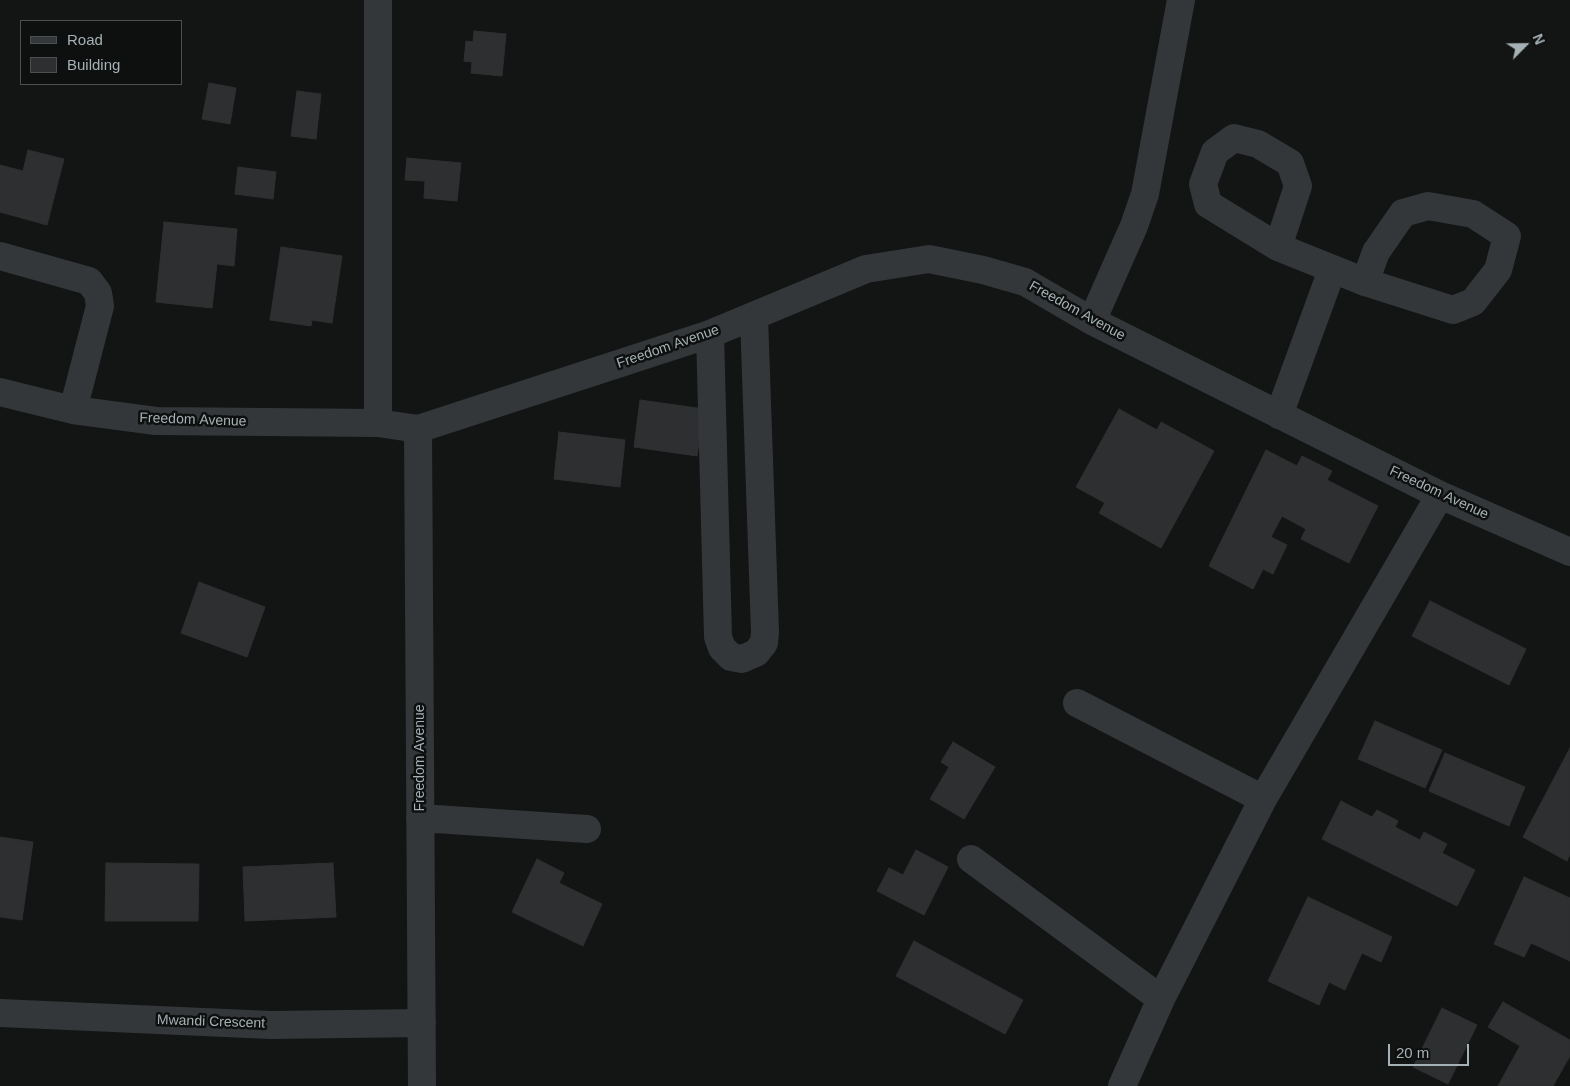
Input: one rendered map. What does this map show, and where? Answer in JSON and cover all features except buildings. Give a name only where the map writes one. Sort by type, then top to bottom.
[{"type":"street","points":[[378,0],[378,423]]},
{"type":"street","points":[[1092,321],[1134,226],[1145,194],[1182,0]]},
{"type":"street","points":[[1278,247],[1365,282],[1453,310],[1473,302],[1498,270],[1507,236],[1473,214],[1428,206],[1403,213],[1376,252],[1365,282]]},
{"type":"street","points":[[0,256],[90,281],[98,293],[100,306],[73,410]]},
{"type":"street","name":"Freedom Avenue","points":[[0,392],[73,410],[156,421],[378,423],[418,430],[710,334],[866,269],[929,259],[983,270],[1025,282],[1092,321],[1440,495],[1570,552]]},
{"type":"street","points":[[1279,415],[1332,270]]},
{"type":"street","points":[[710,334],[718,637],[722,648],[731,657],[742,659],[756,653],[764,643],[765,632],[754,317]]},
{"type":"street","name":"Freedom Avenue","points":[[418,430],[422,1086]]},
{"type":"street","points":[[1122,1086],[1160,999],[1263,799],[1440,495]]},
{"type":"street","points":[[1077,704],[1263,799]]},
{"type":"street","points":[[420,818],[587,828]]},
{"type":"street","points":[[971,859],[1160,999]]},
{"type":"street","name":"Mwandi Crescent","points":[[0,1013],[271,1025],[422,1023]]}]
